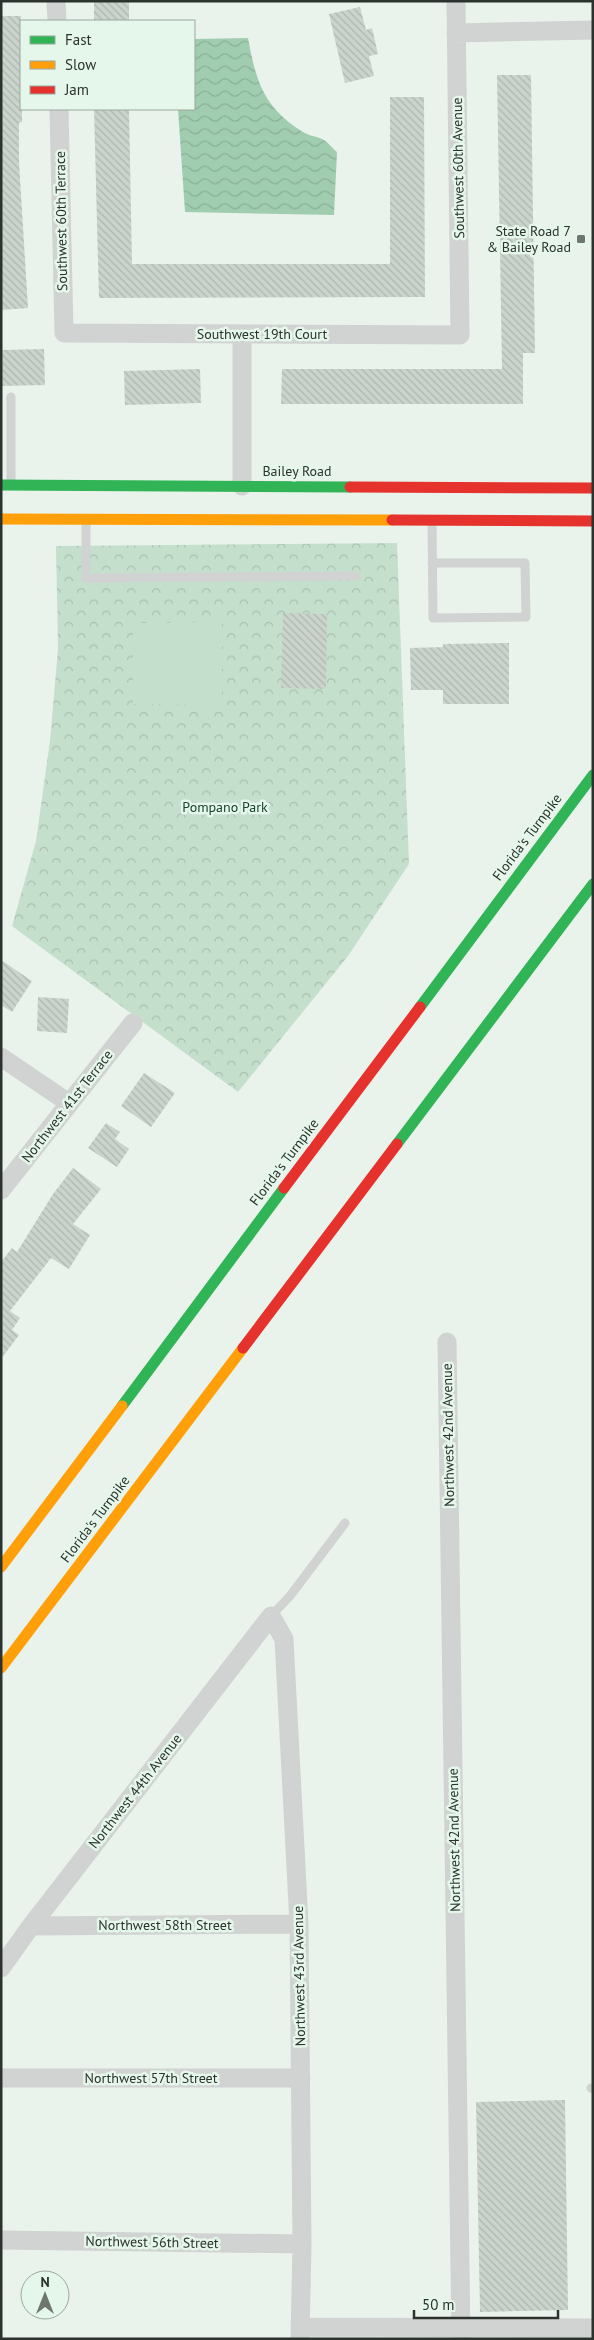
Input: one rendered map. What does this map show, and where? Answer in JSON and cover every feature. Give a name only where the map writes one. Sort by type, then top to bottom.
[{"type":"main road","name":"Bailey Road","points":[[6,485],[86,489],[242,486],[593,488]]},
{"type":"main road","points":[[1,519],[86,515],[593,522]]},
{"type":"main road","name":"Florida's Turnpike","points":[[1,1567],[593,775]]},
{"type":"main road","name":"Florida's Turnpike","points":[[1,1668],[593,884]]},
{"type":"street","points":[[56,1],[57,20]]},
{"type":"street","name":"Southwest 60th Avenue","points":[[456,1],[460,335]]},
{"type":"street","points":[[456,33],[593,30]]},
{"type":"street","name":"Southwest 60th Terrace","points":[[59,110],[64,333]]},
{"type":"street","name":"Southwest 19th Court","points":[[64,333],[460,335]]},
{"type":"street","points":[[242,334],[242,486]]},
{"type":"street","name":"Northwest 41st Terrace","points":[[1,1190],[133,1023]]},
{"type":"street","points":[[1,1057],[69,1103]]},
{"type":"street","name":"Northwest 42nd Avenue","points":[[447,1342],[461,2333]]},
{"type":"street","name":"Northwest 43rd Avenue","points":[[271,1616],[284,1639],[299,1924],[302,2244],[300,2333]]},
{"type":"street","name":"Northwest 44th Avenue","points":[[1,1968],[31,1926],[271,1616]]},
{"type":"street","name":"Northwest 58th Street","points":[[31,1926],[299,1924]]},
{"type":"street","name":"Northwest 57th Street","points":[[1,2078],[301,2078]]},
{"type":"street","name":"Northwest 56th Street","points":[[1,2240],[302,2244]]},
{"type":"street","points":[[300,2333],[461,2333],[593,2328]]},
{"type":"lane","points":[[6,485],[11,397]]},
{"type":"lane","points":[[86,515],[86,578],[356,576]]},
{"type":"lane","points":[[432,521],[432,564],[433,618],[526,617],[525,564],[432,564]]},
{"type":"lane","points":[[271,1616],[290,1596],[344,1524]]},
{"type":"green space","name":"Pompano Park","points":[[397,543],[409,864],[348,956],[238,1092],[12,926],[36,841],[50,741],[58,649],[56,546]]},
{"type":"green space","points":[[222,622],[222,705],[133,704],[133,623]]},
{"type":"water","points":[[248,38],[254,68],[271,103],[290,123],[305,133],[324,140],[337,152],[334,215],[185,212],[178,110],[195,110],[195,39]]},
{"type":"building","points":[[94,1],[129,1],[129,20],[94,20]]},
{"type":"building","points":[[360,7],[366,30],[372,28],[378,54],[369,56],[374,76],[345,83],[329,14]]},
{"type":"building","points":[[1,16],[21,16],[20,110],[22,110],[22,122],[19,123],[19,162],[28,308],[1,310]]},
{"type":"building","points":[[497,75],[531,75],[535,353],[523,353],[523,404],[281,404],[282,369],[502,369]]},
{"type":"building","points":[[390,97],[424,97],[425,297],[99,298],[94,110],[129,110],[132,264],[390,264]]},
{"type":"building","points":[[44,349],[45,385],[1,386],[1,350]]},
{"type":"building","points":[[200,369],[201,403],[125,405],[124,371]]},
{"type":"building","points":[[283,613],[327,614],[326,689],[281,688]]},
{"type":"building","points":[[509,643],[509,704],[443,704],[443,690],[411,690],[410,648],[443,647],[443,644]]},
{"type":"building","points":[[1,960],[32,981],[12,1012],[1,1005]]},
{"type":"building","points":[[38,997],[69,999],[67,1033],[37,1031]]},
{"type":"building","points":[[144,1073],[175,1093],[151,1127],[121,1106]]},
{"type":"building","points":[[106,1123],[120,1132],[115,1139],[129,1149],[117,1167],[88,1148]]},
{"type":"building","points":[[73,1168],[101,1189],[73,1224],[90,1235],[69,1269],[51,1258],[10,1311],[20,1318],[12,1330],[19,1335],[1,1359],[1,1262],[12,1248],[17,1252],[53,1194]]},
{"type":"building","points":[[565,2100],[568,2310],[480,2312],[476,2102]]},
{"type":"traffic: fast","points":[[1,485],[350,487]]},
{"type":"traffic: fast","points":[[420,1007],[593,775]]},
{"type":"traffic: fast","points":[[397,1144],[593,884]]},
{"type":"traffic: fast","points":[[122,1406],[284,1188]]},
{"type":"traffic: slow","points":[[1,519],[392,520]]},
{"type":"traffic: slow","points":[[1,1668],[243,1348]]},
{"type":"traffic: slow","points":[[1,1567],[122,1406]]},
{"type":"traffic: jam","points":[[350,487],[593,488]]},
{"type":"traffic: jam","points":[[392,520],[593,521]]},
{"type":"traffic: jam","points":[[284,1188],[420,1007]]},
{"type":"traffic: jam","points":[[243,1348],[397,1144]]},
{"type":"place","name":"State Road 7 & Bailey Road","points":[[581,239]]}]
